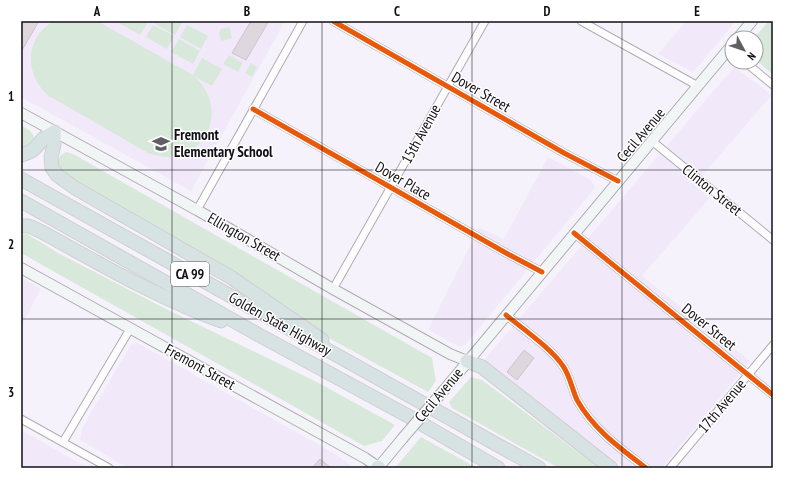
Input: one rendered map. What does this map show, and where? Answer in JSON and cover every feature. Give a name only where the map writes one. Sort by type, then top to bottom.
[{"type":"highway","points":[[21,155],[29,153],[37,148],[44,138],[54,132]]},
{"type":"highway","points":[[54,132],[54,145],[51,157],[52,168],[65,182],[232,278],[308,329],[359,368]]},
{"type":"highway","name":"Golden State Highway","points":[[21,179],[539,468]]},
{"type":"highway","name":"Golden State Highway","points":[[21,201],[259,335],[408,416],[498,468]]},
{"type":"highway","points":[[21,226],[29,226],[42,232],[121,276],[205,315],[259,335]]},
{"type":"highway","points":[[467,361],[482,367],[611,468]]},
{"type":"main road","points":[[745,30],[752,21]]},
{"type":"main road","name":"Cecil Avenue","points":[[378,468],[574,232],[724,56]]},
{"type":"main road","name":"Ellington Street","points":[[21,113],[197,210],[333,289],[450,354],[467,361]]},
{"type":"main road","name":"Fremont Street","points":[[21,268],[358,455],[378,468]]},
{"type":"street","points":[[197,210],[303,21]]},
{"type":"street","name":"Dover Street","points":[[333,21],[564,153],[618,181]]},
{"type":"street","name":"15th Avenue","points":[[333,289],[485,21]]},
{"type":"street","points":[[582,21],[698,86]]},
{"type":"street","points":[[755,70],[773,85]]},
{"type":"street","name":"Dover Place","points":[[253,109],[506,254],[542,272]]},
{"type":"street","name":"Clinton Street","points":[[652,141],[773,240]]},
{"type":"street","name":"Dover Street","points":[[574,232],[773,395]]},
{"type":"street","points":[[506,315],[546,348],[563,366],[577,398],[588,416],[608,439],[646,468]]},
{"type":"street","points":[[64,442],[130,329]]},
{"type":"street","name":"17th Avenue","points":[[670,468],[773,345]]},
{"type":"street","points":[[21,419],[109,468]]},
{"type":"shaded area","name":"Fremont Elementary School","points":[[21,21],[285,21],[191,191],[21,97]]},
{"type":"shaded area","points":[[687,21],[736,21],[728,30],[724,30],[724,35],[693,72],[658,54]]},
{"type":"shaded area","points":[[731,70],[738,70],[772,95],[694,185],[710,198],[642,276],[750,361],[662,468],[625,468],[483,361]]},
{"type":"shaded area","points":[[548,157],[591,180],[595,188],[466,344],[458,346],[428,330],[479,228],[504,239]]},
{"type":"shaded area","points":[[21,278],[41,288],[21,327]]},
{"type":"shaded area","points":[[136,342],[337,455],[350,465],[349,468],[128,468],[80,440],[82,428],[130,346]]},
{"type":"shaded area","points":[[21,430],[88,468],[21,468]]},
{"type":"green space","points":[[54,21],[97,21],[193,75],[202,58],[222,69],[212,86],[194,76],[206,91],[211,107],[211,122],[206,136],[196,147],[182,154],[166,157],[148,153],[49,96],[35,78],[31,57],[37,37],[44,28]]},
{"type":"green space","points":[[120,21],[148,22],[140,35],[119,23]]},
{"type":"green space","points":[[155,21],[182,22],[175,35],[153,23]]},
{"type":"green space","points":[[769,21],[773,21],[773,75],[764,67],[764,30],[761,30]]},
{"type":"green space","points":[[153,25],[174,36],[167,49],[146,37]]},
{"type":"green space","points":[[187,25],[208,36],[201,49],[180,37]]},
{"type":"green space","points":[[229,27],[232,38],[221,41],[219,33],[221,29]]},
{"type":"green space","points":[[179,39],[200,51],[193,64],[171,52]]},
{"type":"green space","points":[[229,55],[243,63],[238,72],[223,64]]},
{"type":"green space","points":[[251,63],[257,67],[252,77],[245,73]]},
{"type":"green space","points":[[21,125],[30,131],[34,136],[32,142],[25,147],[21,147]]},
{"type":"green space","points":[[66,152],[73,154],[432,358],[436,381],[428,392],[314,330],[71,179],[60,170],[57,163],[60,156]]},
{"type":"green space","points":[[27,234],[58,253],[166,309],[315,381],[395,425],[382,441],[364,446],[21,253],[21,235]]},
{"type":"green space","points":[[471,377],[482,380],[599,468],[559,468],[452,408],[449,402]]},
{"type":"green space","points":[[421,437],[477,468],[395,468]]},
{"type":"building","points":[[21,21],[39,21],[21,52]]},
{"type":"building","points":[[251,21],[269,21],[246,60],[232,53]]},
{"type":"building","points":[[524,350],[534,358],[517,380],[507,372]]},
{"type":"building","points":[[320,459],[331,468],[312,468]]},
{"type":"cycle path","points":[[333,21],[564,153],[618,181]]},
{"type":"cycle path","points":[[253,109],[542,272]]},
{"type":"cycle path","points":[[574,233],[773,395]]},
{"type":"cycle path","points":[[506,315],[545,346],[563,366],[577,400],[599,429],[646,468]]},
{"type":"place","name":"Fremont Elementary School","points":[[161,144]]}]
